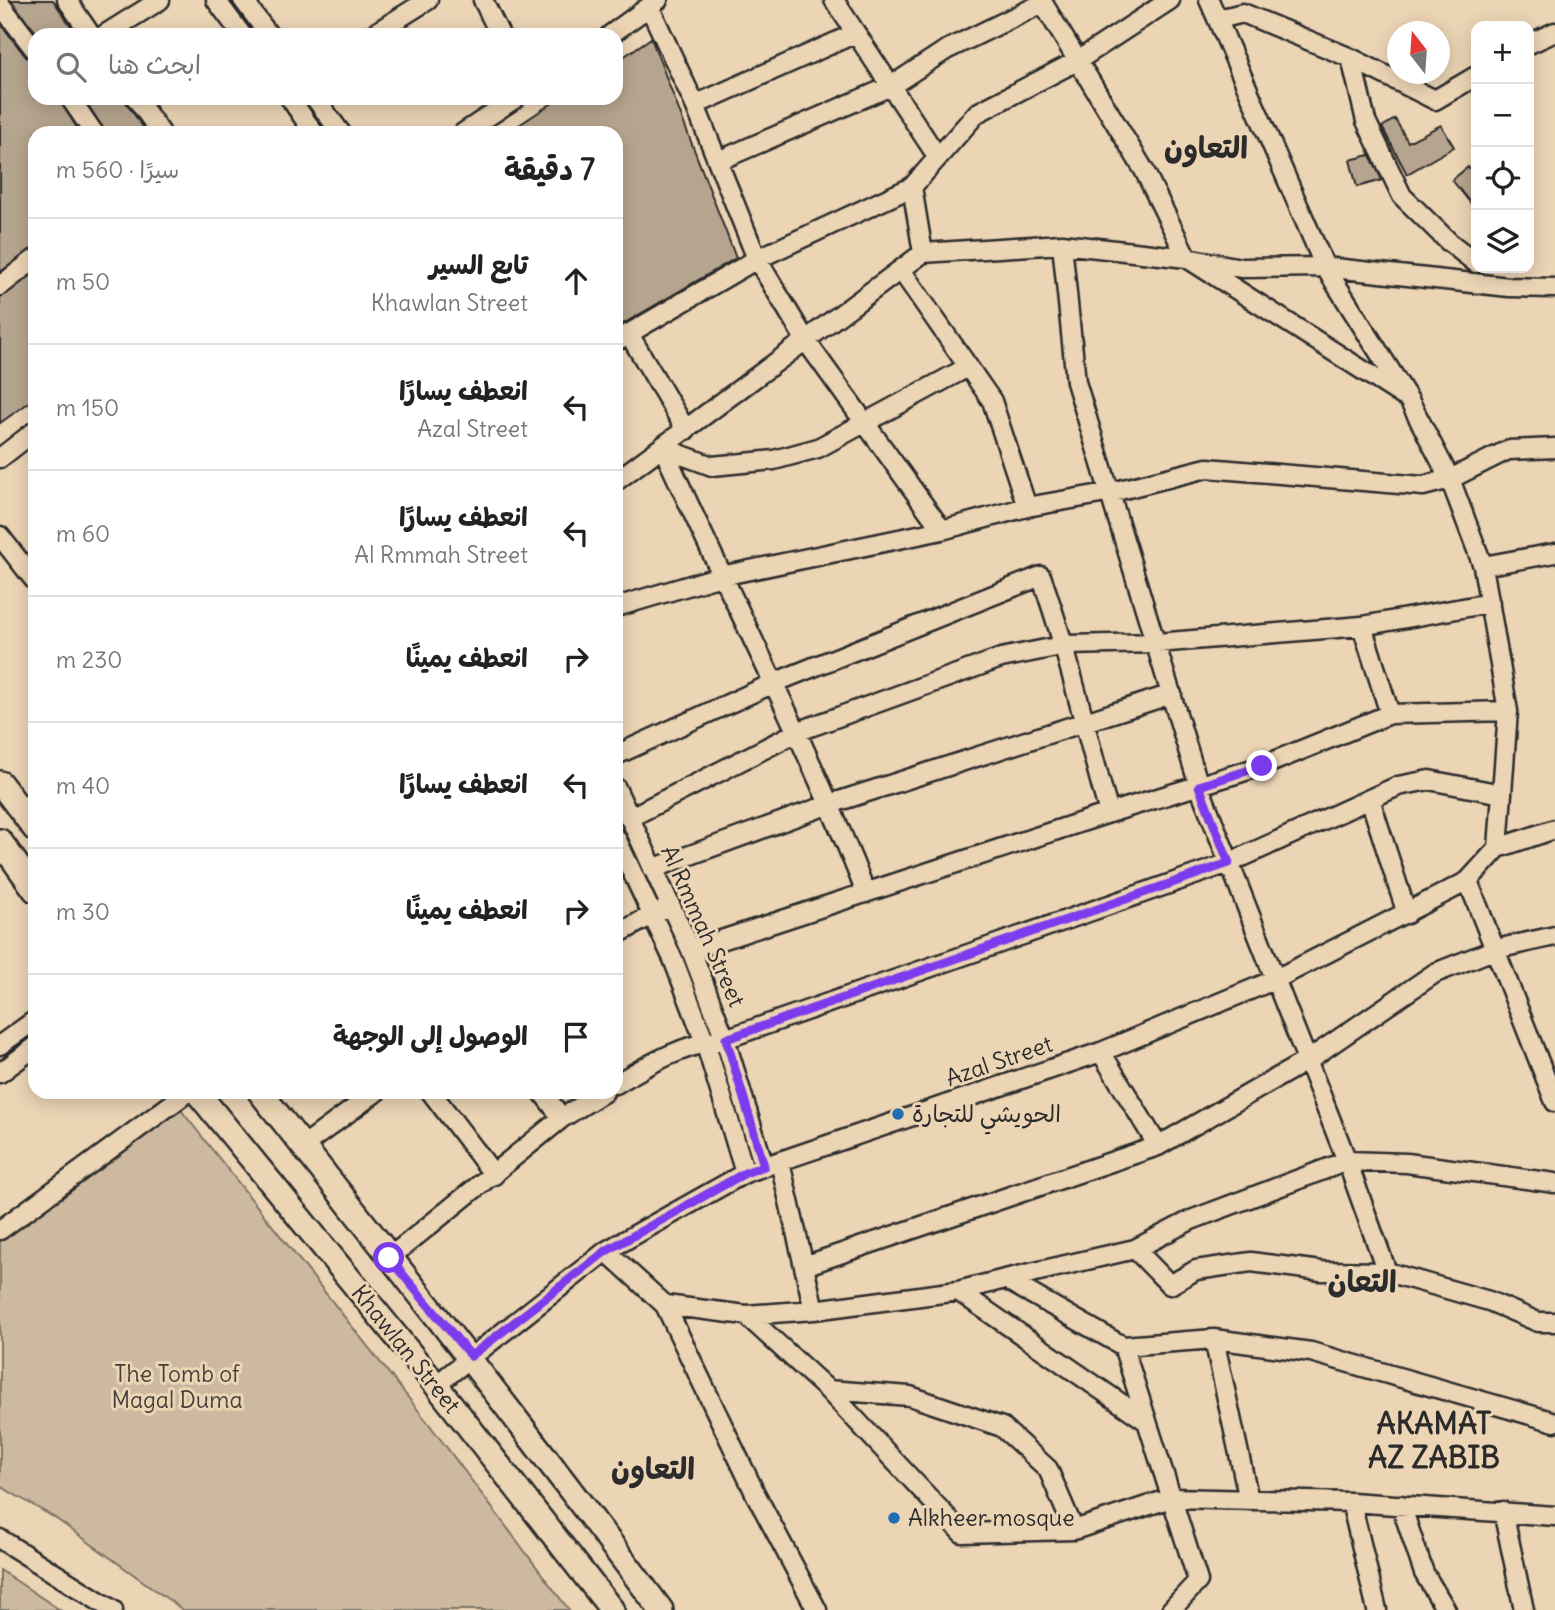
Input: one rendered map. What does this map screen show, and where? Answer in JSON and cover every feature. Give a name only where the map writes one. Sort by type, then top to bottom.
[{"type":"main road","points":[[0,783],[28,820]]},
{"type":"main road","points":[[0,841],[28,880]]},
{"type":"main road","name":"Khawlan Street","points":[[203,1099],[436,1385],[612,1610]]},
{"type":"main road","name":"Khawlan Street","points":[[266,1099],[389,1258],[471,1356],[662,1610]]},
{"type":"street","points":[[67,0],[86,28]]},
{"type":"street","points":[[115,28],[160,0]]},
{"type":"street","points":[[216,0],[237,28]]},
{"type":"street","points":[[243,0],[264,28]]},
{"type":"street","points":[[483,0],[497,28]]},
{"type":"street","points":[[834,0],[937,156]]},
{"type":"street","points":[[623,336],[757,259],[912,187],[977,114],[1077,61],[1170,0]]},
{"type":"street","points":[[1209,0],[1325,267],[1409,400],[1450,479],[1483,566],[1508,711],[1498,848]]},
{"type":"street","points":[[382,28],[419,2]]},
{"type":"street","points":[[718,161],[891,86],[946,50],[1042,2],[1144,170],[1188,258],[1409,400]]},
{"type":"street","points":[[0,4],[28,41]]},
{"type":"street","points":[[620,28],[654,4],[757,259],[806,341],[942,530]]},
{"type":"street","points":[[1219,19],[1243,13],[1350,58],[1435,100],[1471,79]]},
{"type":"street","points":[[1534,42],[1555,32]]},
{"type":"street","points":[[695,105],[856,33]]},
{"type":"street","points":[[1350,58],[1366,121],[1402,196],[1471,259]]},
{"type":"street","points":[[75,105],[89,126]]},
{"type":"street","points":[[141,105],[156,126]]},
{"type":"street","points":[[295,105],[309,126]]},
{"type":"street","points":[[320,105],[336,126]]},
{"type":"street","points":[[474,126],[505,105]]},
{"type":"street","points":[[912,187],[923,253]]},
{"type":"street","points":[[1062,244],[1076,382],[1112,492],[1199,786],[1308,1060],[1387,1272]]},
{"type":"street","points":[[623,476],[923,253],[1062,244],[1188,258],[1241,268],[1325,267],[1509,287],[1555,288]]},
{"type":"street","points":[[0,286],[28,265]]},
{"type":"street","points":[[901,270],[992,401],[1027,507]]},
{"type":"street","points":[[1490,273],[1509,287]]},
{"type":"street","points":[[623,338],[686,430]]},
{"type":"street","points":[[663,448],[712,466],[774,460],[818,448],[968,367]]},
{"type":"street","points":[[0,458],[28,436]]},
{"type":"street","points":[[663,448],[721,576],[799,731],[866,893]]},
{"type":"street","points":[[623,605],[721,576],[942,530],[1027,507],[1112,492],[1207,468],[1423,486],[1450,479],[1508,450],[1555,448]]},
{"type":"street","points":[[0,536],[28,572]]},
{"type":"street","points":[[1483,566],[1555,553]]},
{"type":"street","points":[[623,752],[776,682],[1041,576],[1066,645],[1083,723],[1109,813]]},
{"type":"street","points":[[629,818],[799,731],[1000,658],[1066,645],[1157,643],[1362,626],[1490,603]]},
{"type":"street","points":[[1362,626],[1390,714]]},
{"type":"street","points":[[652,869],[831,804],[1172,694]]},
{"type":"street","points":[[691,950],[1109,813],[1262,766],[1390,714],[1508,711]]},
{"type":"street","points":[[623,1080],[653,1061],[705,1042],[726,1039],[1229,863],[1398,786],[1429,780],[1502,794]]},
{"type":"street","points":[[1370,799],[1407,914]]},
{"type":"street","name":"Al Rmmah Street","points":[[623,804],[691,950],[726,1039],[772,1164],[804,1266],[814,1310]]},
{"type":"street","name":"Azal Street","points":[[436,1385],[606,1251],[745,1173],[1101,1052],[1274,980],[1468,881],[1498,848],[1555,829]]},
{"type":"street","name":"Al Rmmah Street","points":[[623,854],[673,959],[705,1042],[745,1173]]},
{"type":"street","points":[[1468,881],[1552,1083],[1555,1102]]},
{"type":"street","points":[[623,931],[669,907]]},
{"type":"street","points":[[804,1266],[1157,1146],[1308,1060],[1435,973],[1496,949],[1555,936]]},
{"type":"street","points":[[0,1045],[28,1025]]},
{"type":"street","points":[[0,1073],[28,1052]]},
{"type":"street","points":[[1101,1052],[1157,1146]]},
{"type":"street","points":[[0,1230],[178,1099]]},
{"type":"street","points":[[303,1146],[367,1099]]},
{"type":"street","points":[[436,1099],[494,1175]]},
{"type":"street","points":[[547,1099],[562,1118]]},
{"type":"street","points":[[389,1258],[562,1118],[593,1099]]},
{"type":"street","points":[[665,1305],[746,1315],[814,1310],[958,1291],[1135,1249],[1191,1220],[1347,1161],[1408,1163],[1555,1182]]},
{"type":"street","points":[[1135,1249],[1170,1285],[1196,1270],[1251,1262],[1321,1271],[1387,1272],[1489,1301],[1538,1322],[1555,1322]]},
{"type":"street","points":[[606,1251],[665,1305],[756,1495],[817,1610]]},
{"type":"street","points":[[1005,1279],[1123,1346],[1214,1339],[1311,1352],[1555,1422]]},
{"type":"street","points":[[958,1291],[1145,1420]]},
{"type":"street","points":[[746,1315],[828,1390],[962,1533],[1074,1531],[1171,1498],[1351,1502],[1555,1516]]},
{"type":"street","points":[[1214,1339],[1249,1500]]},
{"type":"street","points":[[1123,1346],[1198,1581],[1171,1610]]},
{"type":"street","points":[[828,1390],[910,1396],[1002,1427],[1048,1469],[1074,1531]]},
{"type":"street","points":[[1351,1502],[1377,1610]]},
{"type":"street","points":[[1401,1505],[1424,1573],[1446,1610]]},
{"type":"street","points":[[1503,1511],[1524,1610]]},
{"type":"street","points":[[0,1539],[113,1610]]},
{"type":"green space","name":"The Tomb of Magal Duma","points":[[177,1105],[429,1424],[569,1610],[183,1610],[55,1518],[0,1486],[0,1236]]},
{"type":"green space","points":[[0,1570],[60,1610],[0,1610]]},
{"type":"building","points":[[11,0],[53,0],[72,28],[33,28]]},
{"type":"building","points":[[0,23],[28,58],[28,105],[63,105],[76,126],[28,126],[28,253],[0,272]]},
{"type":"building","points":[[651,38],[736,258],[623,324],[623,126],[518,126],[549,105],[623,105],[623,57]]},
{"type":"building","points":[[88,105],[128,105],[142,126],[101,126]]},
{"type":"building","points":[[1395,119],[1408,142],[1441,125],[1454,147],[1407,174],[1382,127]]},
{"type":"building","points":[[1370,155],[1382,180],[1357,187],[1350,160]]},
{"type":"building","points":[[1468,167],[1471,171],[1471,204],[1452,180]]},
{"type":"building","points":[[28,278],[28,403],[0,423],[0,297]]},
{"type":"place","name":"الحويشي للتجارة","points":[[898,1114]]},
{"type":"place","name":"Alkheer mosque","points":[[894,1518]]},
{"type":"district","name":"التعاون","points":[[1206,148]]},
{"type":"district","name":"التعان","points":[[1362,1282]]},
{"type":"district","name":"AKAMAT AZ ZABIB","points":[[1434,1441]]},
{"type":"district","name":"التعاون","points":[[653,1469]]},
{"type":"route","points":[[389,1258],[471,1356],[606,1251],[745,1173],[764,1166],[726,1039],[1229,863],[1199,786],[1262,766]]}]
